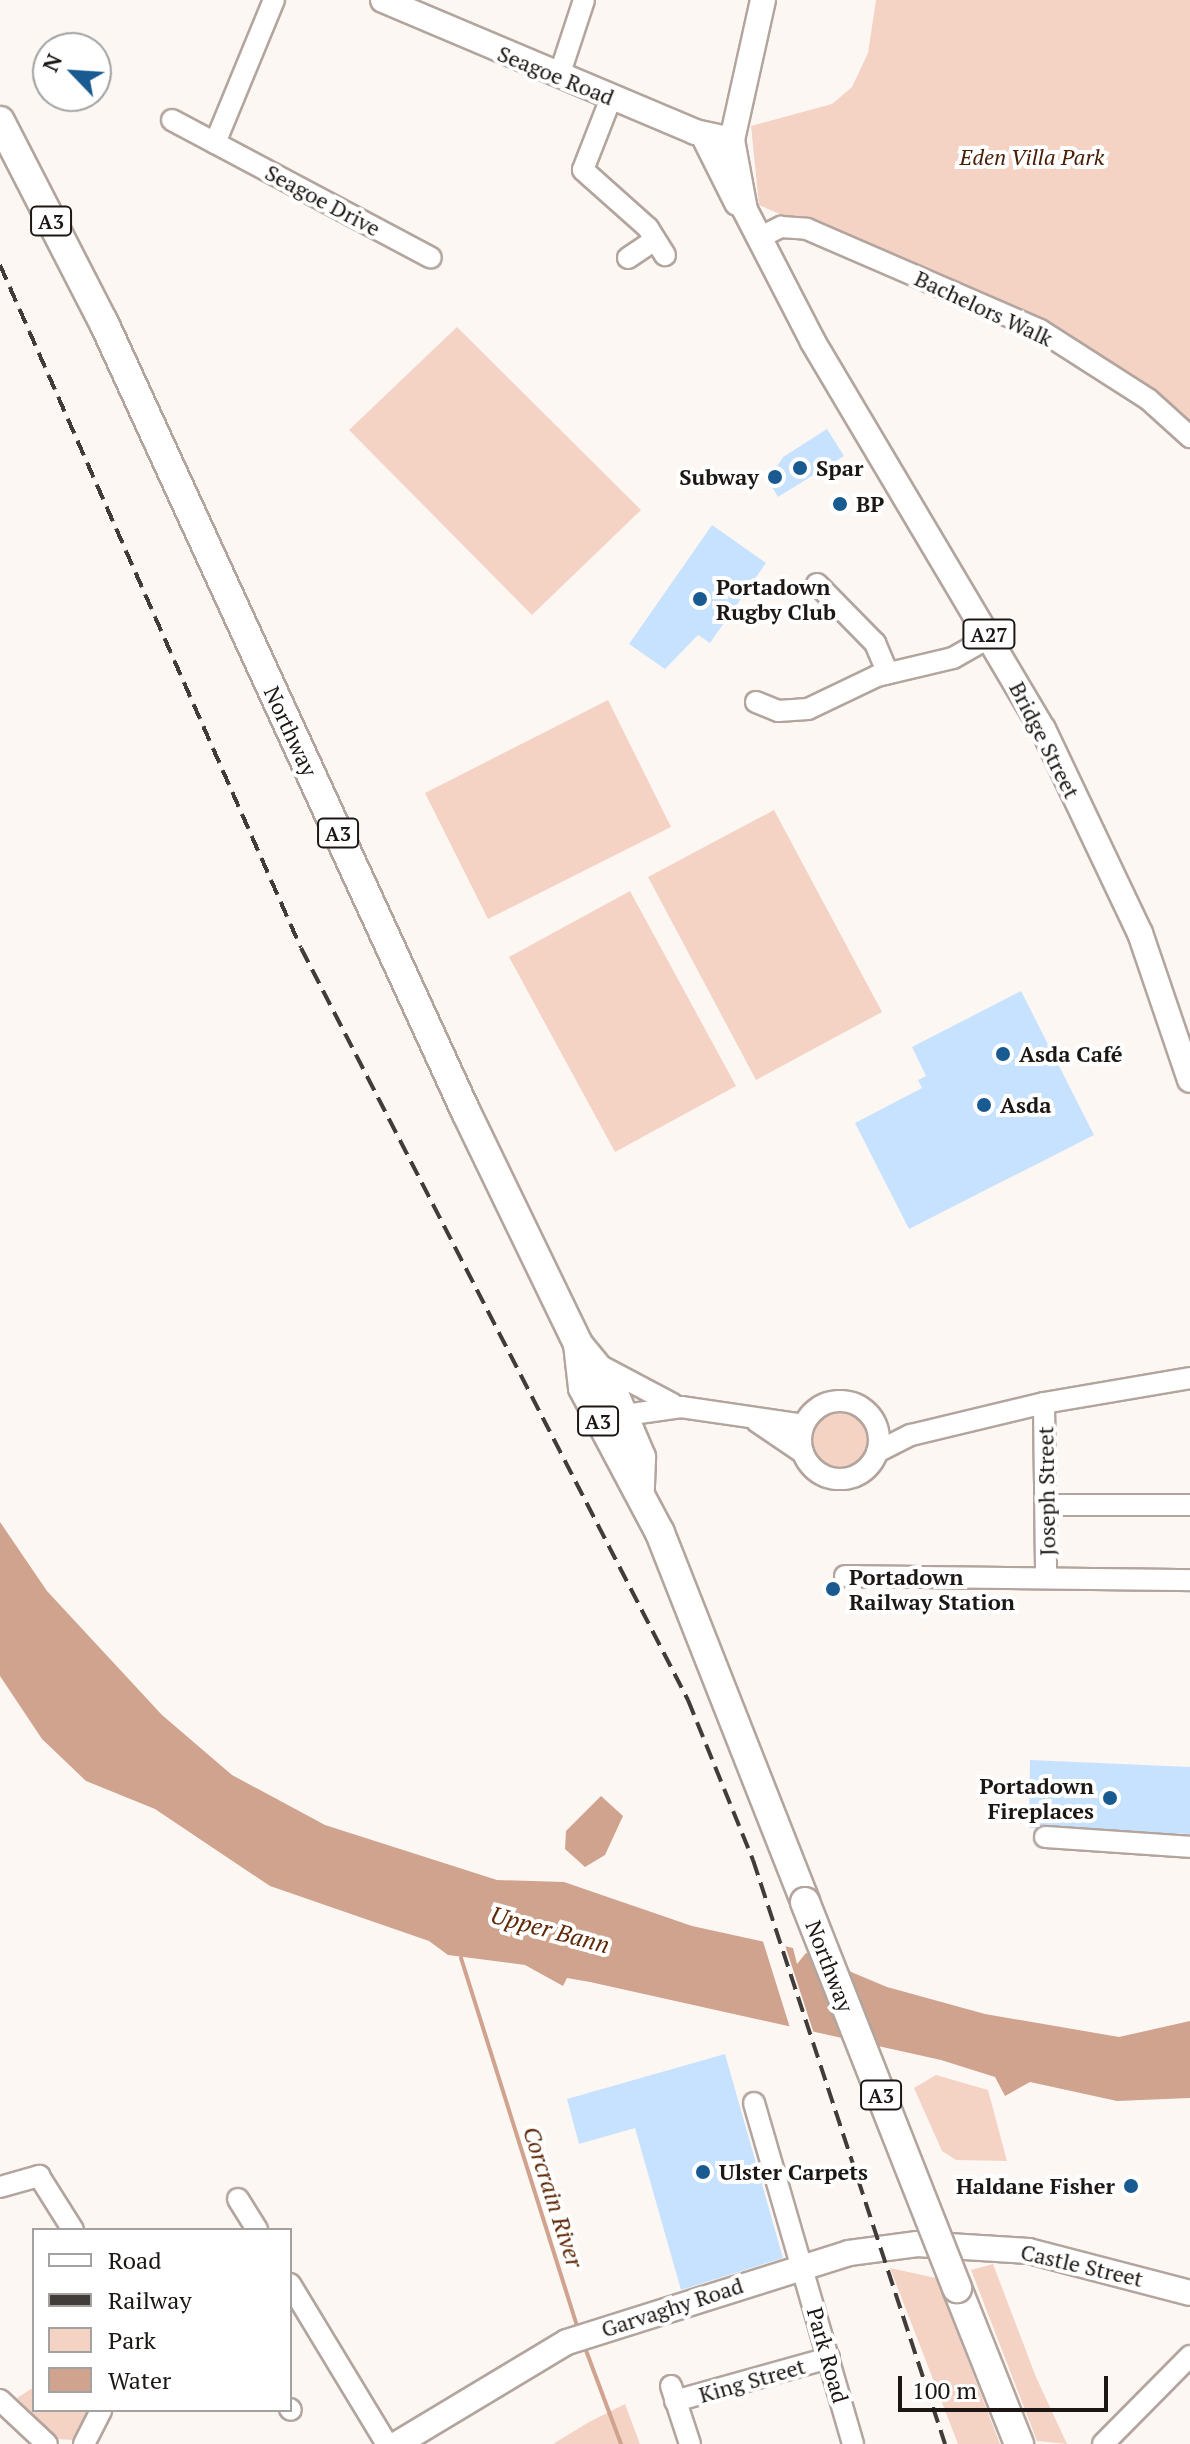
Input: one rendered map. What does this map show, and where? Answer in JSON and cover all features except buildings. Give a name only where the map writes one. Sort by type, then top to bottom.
[{"type":"highway","name":"Northway","points":[[0,121],[103,321],[578,1344],[583,1388],[610,1418]]},
{"type":"highway","name":"Northway","points":[[578,1344],[599,1365],[610,1418],[1019,2444]]},
{"type":"main road","name":"Seagoe Road","points":[[383,0],[703,135],[732,140]]},
{"type":"main road","name":"A27","points":[[745,210],[732,140],[763,0]]},
{"type":"main road","points":[[703,135],[728,197],[745,210]]},
{"type":"main road","name":"Bridge Street","points":[[745,210],[990,637],[1140,933],[1190,1080]]},
{"type":"main road","name":"Garvaghy Road","points":[[397,2444],[567,2342],[598,2331],[803,2266],[898,2246],[973,2245]]},
{"type":"main road","name":"Castle Street","points":[[973,2245],[1089,2263],[1190,2293]]},
{"type":"street","points":[[215,143],[274,0]]},
{"type":"street","points":[[559,76],[584,0]]},
{"type":"street","points":[[611,98],[583,170],[648,228],[659,248],[628,258]]},
{"type":"street","name":"Seagoe Drive","points":[[172,120],[431,258]]},
{"type":"street","name":"Bachelors Walk","points":[[759,238],[781,227],[807,229],[1040,330],[1148,399],[1190,437]]},
{"type":"street","points":[[817,584],[866,632],[888,673]]},
{"type":"street","points":[[756,702],[778,711],[808,709],[888,673],[953,658],[990,637]]},
{"type":"street","points":[[599,1365],[681,1407],[804,1425]]},
{"type":"street","name":"Joseph Street","points":[[877,1452],[911,1435],[1044,1403],[1190,1378]]},
{"type":"street","points":[[753,1419],[803,1453],[817,1471],[839,1479],[862,1472],[877,1452],[876,1426],[861,1406],[839,1400],[818,1407],[804,1425],[803,1453]]},
{"type":"street","name":"Joseph Street","points":[[1044,1403],[1046,1578]]},
{"type":"street","points":[[610,1418],[681,1407]]},
{"type":"street","name":"Joseph Street","points":[[876,1426],[911,1435]]},
{"type":"street","points":[[1046,1505],[1190,1505]]},
{"type":"street","points":[[845,1576],[1190,1580]]},
{"type":"street","points":[[1045,1837],[1190,1847]]},
{"type":"street","name":"Park Road","points":[[754,2103],[853,2444]]},
{"type":"street","points":[[0,2187],[39,2176],[72,2228]]},
{"type":"street","points":[[238,2199],[256,2228]]},
{"type":"street","points":[[292,2287],[387,2444]]},
{"type":"street","points":[[1103,2444],[1190,2356]]},
{"type":"street","name":"King Street","points":[[690,2444],[673,2394],[829,2358]]},
{"type":"street","points":[[0,2400],[47,2444]]},
{"type":"street","points":[[84,2444],[100,2412]]},
{"type":"green space","name":"Eden Villa Park","points":[[876,0],[1190,0],[1190,437],[1040,330],[759,205],[751,126],[832,104],[852,87],[868,53]]},
{"type":"green space","points":[[457,327],[641,510],[532,615],[349,430]]},
{"type":"green space","points":[[608,700],[671,827],[488,919],[425,793]]},
{"type":"green space","points":[[774,810],[882,1012],[756,1080],[648,877]]},
{"type":"green space","points":[[630,891],[736,1086],[615,1152],[509,957]]},
{"type":"green space","points":[[839,1412],[860,1420],[868,1441],[860,1462],[839,1470],[818,1462],[810,1441],[818,1420]]},
{"type":"green space","points":[[936,2075],[988,2090],[1007,2161],[956,2160],[942,2151],[914,2088]]},
{"type":"green space","points":[[993,2264],[1036,2377],[1067,2444],[1037,2441],[971,2270]]},
{"type":"green space","points":[[890,2268],[936,2278],[1000,2444],[958,2444]]},
{"type":"green space","points":[[32,2388],[32,2412],[90,2412],[73,2440],[57,2439],[17,2398]]},
{"type":"green space","points":[[625,2404],[640,2444],[553,2444],[589,2422]]},
{"type":"water","name":"Upper Bann","points":[[0,1522],[47,1591],[162,1715],[232,1775],[325,1825],[497,1880],[564,1882],[692,1926],[793,1948],[797,1964],[806,1953],[887,1987],[985,2014],[1119,2037],[1190,2021],[1190,2098],[1117,2101],[1030,2082],[1005,2096],[995,2077],[941,2060],[590,1982],[567,1978],[563,1986],[525,1965],[448,1955],[429,1941],[270,1886],[155,1809],[86,1781],[42,1739],[0,1676]]},
{"type":"water","points":[[601,1796],[623,1816],[605,1855],[585,1867],[565,1849],[566,1831]]},
{"type":"pier","points":[[761,1935],[784,1942],[815,2037],[791,2031]]},
{"type":"waterway","name":"Corcrain River","points":[[461,1958],[578,2329]]},
{"type":"waterway","name":"Corcrain River","points":[[584,2345],[621,2444]]},
{"type":"railway","points":[[0,265],[301,948],[688,1700],[753,1860],[945,2444]]},
{"type":"place","name":"Spar","points":[[800,468]]},
{"type":"place","name":"Subway","points":[[775,477]]},
{"type":"place","name":"BP","points":[[840,504]]},
{"type":"place","name":"Portadown Rugby Club","points":[[700,599]]},
{"type":"place","name":"Asda Café","points":[[1003,1054]]},
{"type":"place","name":"Asda","points":[[984,1105]]},
{"type":"place","name":"Portadown Railway Station","points":[[833,1589]]},
{"type":"place","name":"Portadown Fireplaces","points":[[1110,1798]]},
{"type":"place","name":"Ulster Carpets","points":[[703,2172]]},
{"type":"place","name":"Haldane Fisher","points":[[1131,2186]]}]
